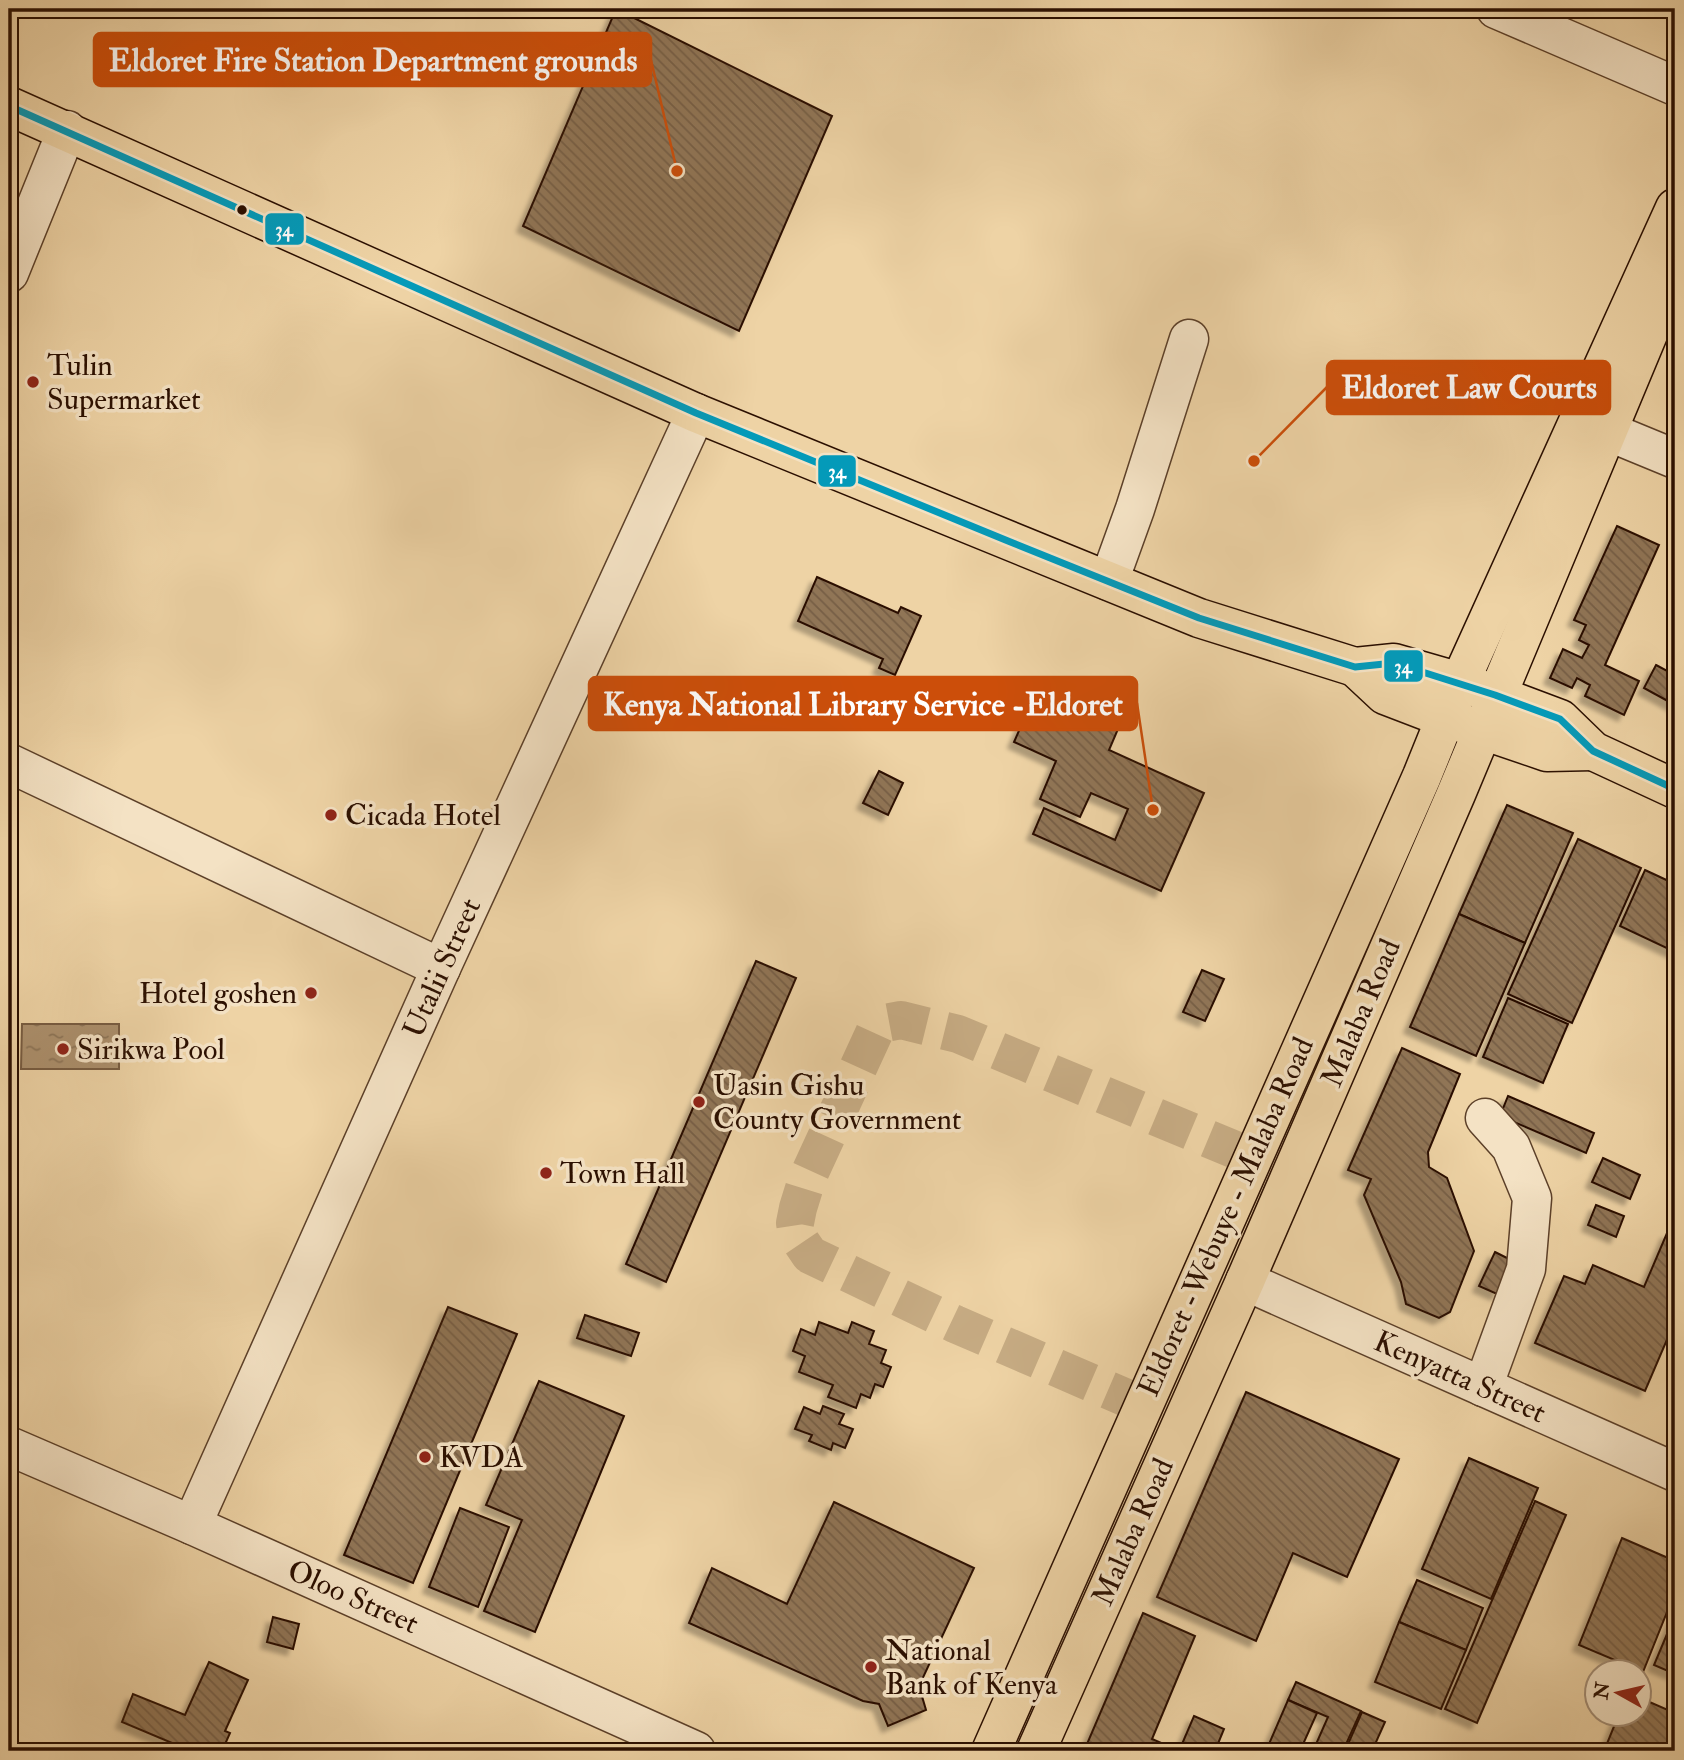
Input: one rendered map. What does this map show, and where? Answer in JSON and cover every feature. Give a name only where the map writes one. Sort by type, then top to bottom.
[{"type":"main road","points":[[9,106],[695,413],[1199,618],[1354,667],[1394,663],[1460,682],[1560,719],[1592,751],[1675,789]]},
{"type":"main road","points":[[1460,682],[1675,208]]},
{"type":"main road","name":"Malaba Road","points":[[1036,1751],[1245,1281],[1445,818],[1675,270]]},
{"type":"main road","points":[[1354,667],[1385,695],[1445,718],[1548,751],[1592,751]]},
{"type":"main road","name":"Eldoret -Webuye - Malaba Road","points":[[991,1751],[1422,776],[1460,682]]},
{"type":"street","points":[[1496,9],[1675,86]]},
{"type":"street","points":[[9,273],[67,130]]},
{"type":"street","points":[[1109,581],[1189,339]]},
{"type":"street","name":"Utalii Street","points":[[192,1525],[441,968],[695,413]]},
{"type":"street","points":[[1607,431],[1675,459]]},
{"type":"street","points":[[9,763],[441,968]]},
{"type":"street","points":[[1483,1387],[1526,1269],[1532,1198],[1511,1147],[1485,1118]]},
{"type":"street","name":"Kenyatta Street","points":[[1245,1281],[1675,1472]]},
{"type":"street","name":"Oloo Street","points":[[9,1446],[696,1751]]},
{"type":"water","points":[[22,1024],[119,1024],[119,1069],[21,1069]]},
{"type":"building","points":[[616,9],[832,116],[739,331],[523,226]]},
{"type":"building","points":[[1617,526],[1659,545],[1605,665],[1639,681],[1624,715],[1585,696],[1590,685],[1577,678],[1572,688],[1550,678],[1563,649],[1582,658],[1589,645],[1579,640],[1586,625],[1574,620]]},
{"type":"building","points":[[817,577],[898,613],[901,607],[921,616],[895,675],[879,668],[883,659],[798,621]]},
{"type":"building","points":[[1656,665],[1675,675],[1675,705],[1644,688]]},
{"type":"building","points":[[1029,708],[1066,725],[1073,709],[1118,729],[1109,750],[1204,793],[1161,891],[1033,834],[1044,808],[1115,840],[1128,809],[1091,793],[1080,817],[1040,799],[1056,761],[1014,742]]},
{"type":"building","points":[[879,771],[903,783],[888,815],[863,803]]},
{"type":"building","points":[[1507,805],[1573,833],[1525,943],[1459,914]]},
{"type":"building","points":[[1578,839],[1641,868],[1572,1023],[1508,994]]},
{"type":"building","points":[[1645,870],[1675,884],[1675,952],[1620,926]]},
{"type":"building","points":[[1459,914],[1525,943],[1476,1056],[1410,1027]]},
{"type":"building","points":[[756,961],[796,978],[666,1282],[626,1264]]},
{"type":"building","points":[[1202,970],[1224,979],[1205,1021],[1183,1012]]},
{"type":"building","points":[[1508,998],[1568,1024],[1543,1083],[1483,1057]]},
{"type":"building","points":[[1402,1048],[1460,1074],[1428,1152],[1429,1167],[1447,1178],[1474,1251],[1450,1312],[1439,1318],[1406,1304],[1401,1282],[1364,1195],[1371,1179],[1348,1170]]},
{"type":"building","points":[[1508,1096],[1594,1133],[1586,1153],[1500,1116]]},
{"type":"building","points":[[1603,1158],[1640,1175],[1630,1199],[1592,1182]]},
{"type":"building","points":[[1596,1205],[1624,1216],[1616,1237],[1588,1225]]},
{"type":"building","points":[[1667,1233],[1675,1236],[1675,1321],[1645,1391],[1535,1343],[1564,1276],[1585,1284],[1593,1265],[1644,1287]]},
{"type":"building","points":[[1495,1252],[1513,1261],[1497,1294],[1479,1286]]},
{"type":"building","name":"KVDA","points":[[448,1307],[517,1334],[413,1583],[344,1555]]},
{"type":"building","points":[[585,1315],[639,1333],[631,1356],[577,1338]]},
{"type":"building","points":[[819,1322],[848,1333],[852,1322],[874,1331],[869,1344],[886,1350],[881,1363],[891,1367],[883,1387],[875,1384],[870,1398],[861,1394],[856,1408],[828,1397],[833,1385],[799,1372],[805,1356],[793,1351],[801,1329],[815,1335]]},
{"type":"building","name":"KVDA","points":[[539,1381],[624,1416],[535,1632],[484,1611],[522,1520],[486,1505]]},
{"type":"building","points":[[1246,1392],[1399,1459],[1347,1577],[1293,1553],[1256,1641],[1157,1597]]},
{"type":"building","points":[[823,1406],[844,1414],[839,1424],[853,1429],[845,1448],[833,1443],[831,1450],[809,1441],[812,1435],[795,1429],[804,1407],[820,1414]]},
{"type":"building","points":[[1469,1458],[1538,1488],[1491,1599],[1422,1569]]},
{"type":"building","points":[[1535,1501],[1566,1515],[1477,1723],[1445,1709]]},
{"type":"building","points":[[834,1502],[974,1568],[919,1686],[926,1710],[888,1726],[879,1704],[863,1701],[689,1623],[712,1568],[787,1604]]},
{"type":"building","name":"KVDA","points":[[460,1508],[509,1527],[478,1607],[429,1587]]},
{"type":"building","points":[[1622,1538],[1675,1561],[1675,1592],[1649,1658],[1610,1658],[1579,1645]]},
{"type":"building","points":[[1417,1580],[1483,1608],[1466,1650],[1399,1622]]},
{"type":"building","points":[[1143,1613],[1195,1636],[1152,1739],[1175,1749],[1084,1751]]},
{"type":"building","points":[[1675,1615],[1675,1674],[1654,1665]]},
{"type":"building","points":[[273,1617],[299,1624],[293,1649],[267,1642]]},
{"type":"building","points":[[1399,1622],[1466,1650],[1441,1709],[1375,1682]]},
{"type":"building","points":[[209,1662],[248,1680],[225,1731],[230,1733],[222,1751],[191,1751],[122,1722],[133,1694],[185,1715]]},
{"type":"building","points":[[1296,1682],[1361,1711],[1343,1751],[1313,1751],[1328,1717],[1288,1700]]},
{"type":"building","points":[[1675,1699],[1674,1751],[1604,1751],[1613,1728],[1652,1728],[1652,1703],[1670,1711]]},
{"type":"building","points":[[1288,1700],[1317,1713],[1300,1751],[1266,1751]]},
{"type":"building","points":[[1362,1712],[1385,1722],[1372,1751],[1345,1751]]},
{"type":"building","points":[[1194,1716],[1224,1729],[1215,1751],[1179,1751]]},
{"type":"tunnel","points":[[1143,1405],[955,1324],[810,1255],[797,1236],[795,1223],[807,1179],[875,1031],[885,1023],[901,1020],[958,1034],[1252,1157]]},
{"type":"transit line","name":"34","points":[[9,106],[696,413],[1008,541],[1199,618],[1355,667],[1394,663],[1560,719],[1593,751],[1675,789]]},
{"type":"place","name":"Eldoret Fire Station Department grounds","points":[[677,171]]},
{"type":"place","name":"Tulin Supermarket","points":[[33,382]]},
{"type":"place","name":"Eldoret Law Courts","points":[[1254,461]]},
{"type":"place","name":"Kenya National Library Service -Eldoret","points":[[1153,810]]},
{"type":"place","name":"Cicada Hotel","points":[[331,815]]},
{"type":"place","name":"Hotel goshen","points":[[311,993]]},
{"type":"place","name":"Sirikwa Pool","points":[[63,1049]]},
{"type":"place","name":"Uasin Gishu County Government","points":[[699,1102]]},
{"type":"place","name":"Town Hall","points":[[546,1173]]},
{"type":"place","name":"KVDA","points":[[425,1457]]},
{"type":"place","name":"National Bank of Kenya","points":[[871,1667]]}]
